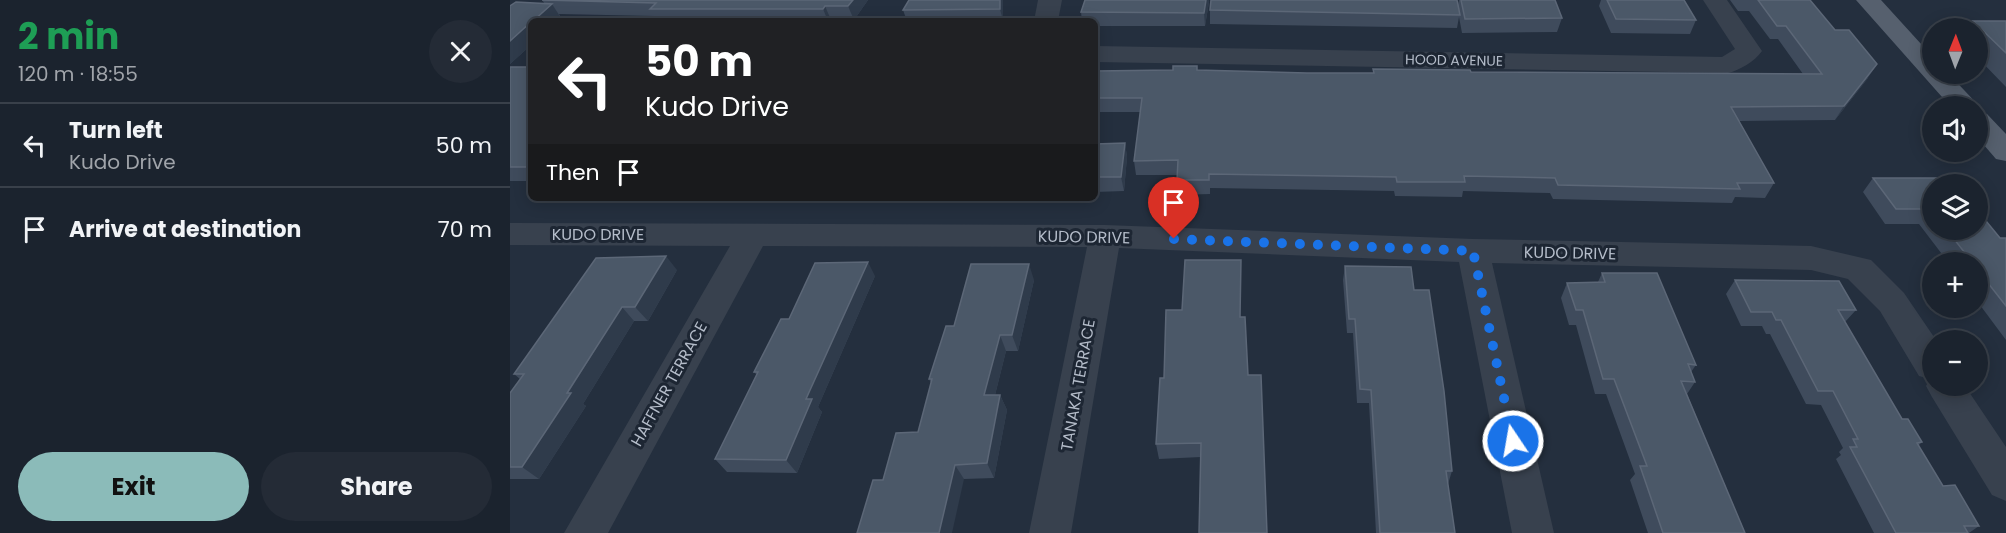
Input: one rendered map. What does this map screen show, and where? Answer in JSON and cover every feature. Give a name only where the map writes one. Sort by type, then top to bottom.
[{"type":"main road","points":[[1868,0],[1922,60]]},
{"type":"main road","points":[[1944,84],[1956,96]]},
{"type":"main road","points":[[1988,132],[2006,152]]},
{"type":"street","points":[[1047,18],[1050,0]]},
{"type":"street","name":"HOOD AVENUE","points":[[1098,54],[1728,65],[1749,51],[1715,0]]},
{"type":"street","name":"KUDO DRIVE","points":[[510,234],[1105,236],[1473,251],[1811,258],[1859,269],[1892,302],[1922,349]]},
{"type":"street","name":"HAFFNER TERRACE","points":[[585,533],[753,235]]},
{"type":"street","name":"TANAKA TERRACE","points":[[1050,533],[1105,236]]},
{"type":"street","points":[[1473,251],[1533,533]]},
{"type":"street","points":[[1951,396],[2006,482]]},
{"type":"building","points":[[542,0],[853,0],[848,6],[825,6],[823,9],[650,9],[656,3]]},
{"type":"building","points":[[909,0],[1000,0],[1000,9],[903,10]]},
{"type":"building","points":[[1085,0],[1206,0],[1204,13],[1081,12]]},
{"type":"building","points":[[1211,0],[1457,0],[1460,15],[1210,10]]},
{"type":"building","points":[[1461,0],[1555,0],[1562,18],[1465,19]]},
{"type":"building","points":[[1607,0],[1684,0],[1696,20],[1616,19]]},
{"type":"building","points":[[1758,0],[1810,0],[1835,30],[1849,30],[1877,64],[1844,106],[1731,107],[1774,183],[1737,183],[1740,189],[1558,185],[1555,178],[1464,176],[1465,182],[1397,182],[1396,177],[1209,174],[1209,180],[1177,180],[1178,160],[1134,161],[1142,98],[1098,98],[1098,71],[1173,70],[1173,66],[1197,66],[1197,70],[1307,73],[1374,73],[1373,69],[1470,70],[1471,72],[1822,74],[1786,26],[1777,26]]},
{"type":"building","points":[[516,2],[552,4],[536,18],[528,18],[528,25],[510,41],[510,6]]},
{"type":"building","points":[[1988,21],[2006,21],[2006,53],[1988,36]]},
{"type":"building","points":[[510,67],[528,67],[528,167],[510,167]]},
{"type":"building","points":[[1125,143],[1121,177],[1098,177],[1098,144]]},
{"type":"building","points":[[1873,178],[1922,178],[1922,209],[1896,209]]},
{"type":"building","points":[[1988,223],[2000,238],[2006,238],[2006,306],[1988,283],[1988,252],[1964,252],[1955,240],[1988,240]]},
{"type":"building","points":[[666,256],[635,307],[622,307],[567,393],[571,393],[522,467],[510,467],[510,393],[524,374],[514,374],[596,258]]},
{"type":"building","points":[[1185,260],[1241,260],[1240,317],[1245,317],[1248,375],[1261,375],[1267,533],[1199,533],[1201,443],[1156,444],[1160,378],[1164,378],[1166,310],[1182,310]]},
{"type":"building","points":[[868,262],[806,399],[812,399],[786,460],[715,459],[758,372],[754,372],[781,319],[789,319],[815,263]]},
{"type":"building","points":[[971,264],[1029,264],[1012,335],[1000,335],[984,395],[1000,395],[987,463],[955,465],[939,533],[857,533],[873,480],[883,480],[896,433],[918,432],[932,379],[929,379],[946,326],[954,326]]},
{"type":"building","points":[[1345,266],[1411,267],[1414,290],[1429,290],[1444,391],[1452,471],[1446,471],[1455,533],[1380,533],[1371,390],[1360,389],[1355,319],[1349,319]]},
{"type":"building","points":[[1602,273],[1657,273],[1696,365],[1688,364],[1695,382],[1681,381],[1745,533],[1663,533],[1640,466],[1647,466],[1614,379],[1603,379],[1583,310],[1576,310],[1567,283],[1605,282]]},
{"type":"building","points":[[1735,280],[1839,281],[1856,310],[1838,310],[1902,419],[1908,419],[1922,442],[1917,443],[1943,486],[1955,485],[1979,526],[1964,526],[1968,533],[1896,533],[1850,447],[1857,447],[1853,439],[1858,439],[1833,391],[1818,391],[1781,320],[1776,320],[1772,312],[1751,312]]},
{"type":"route","points":[[1174,239],[1473,251],[1513,441]]}]
